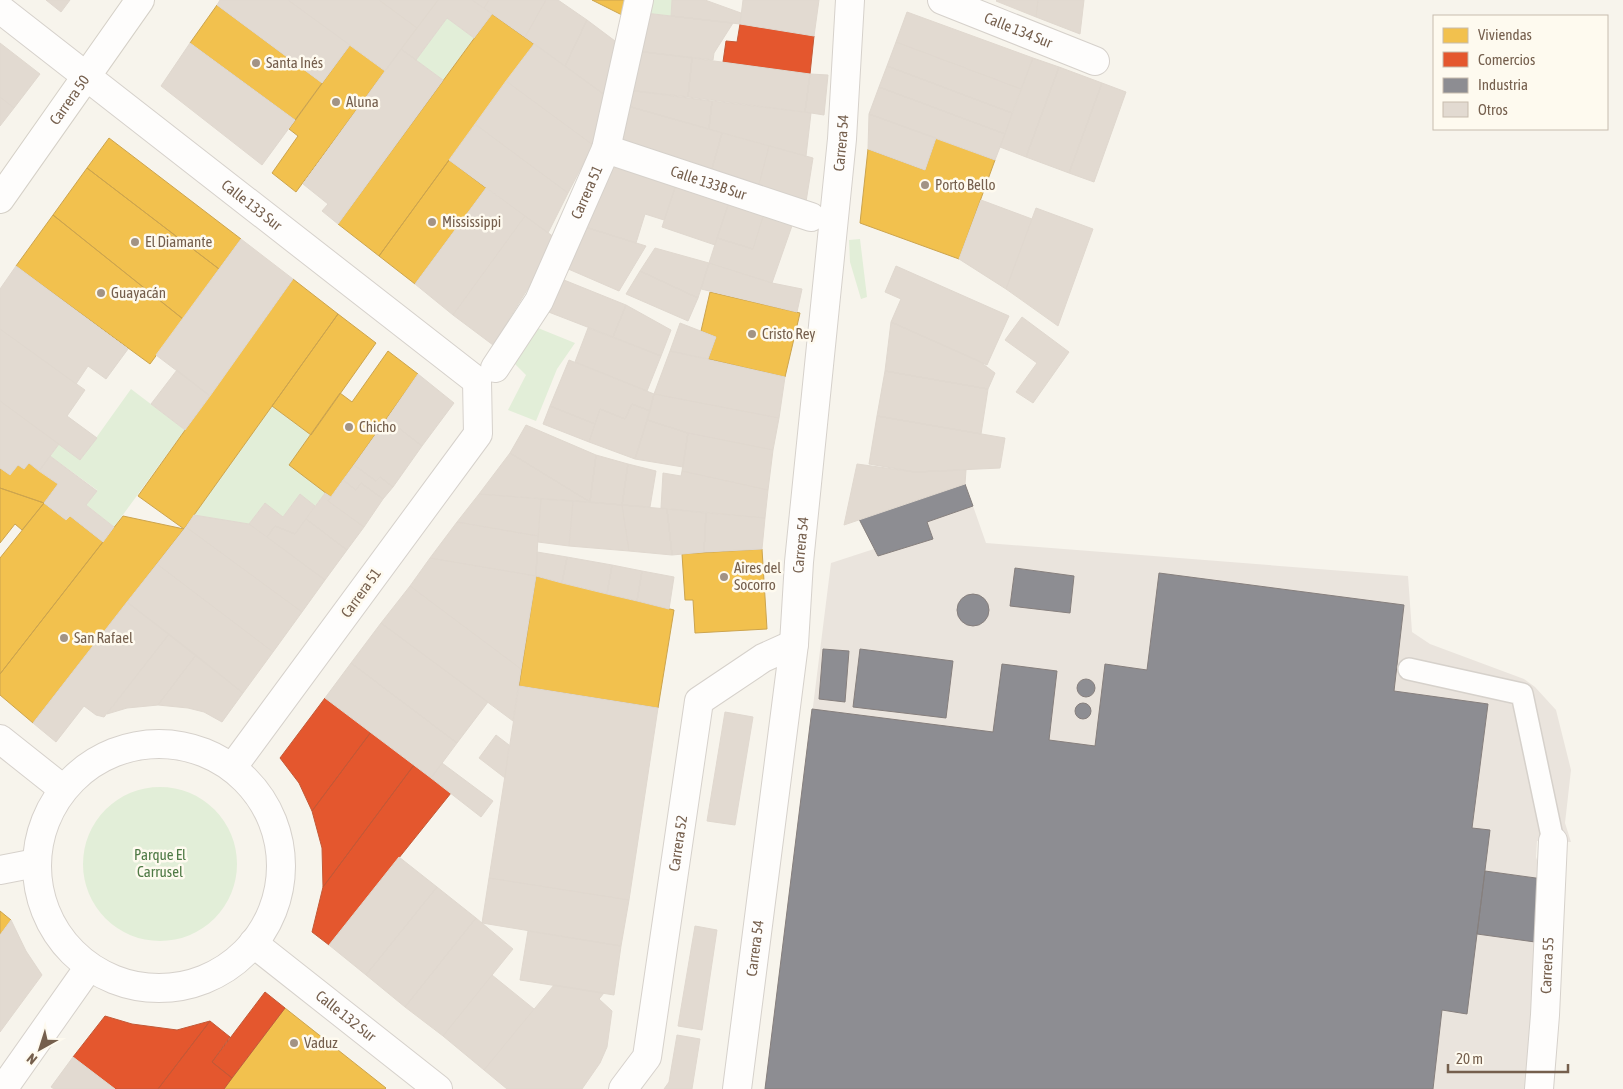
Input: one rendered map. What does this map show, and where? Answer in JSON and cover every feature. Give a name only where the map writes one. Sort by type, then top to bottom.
[{"type":"street","name":"Carrera 50","points":[[0,199],[140,0]]},
{"type":"street","name":"Carrera 51","points":[[495,368],[539,301],[606,149],[639,0]]},
{"type":"street","name":"Carrera 54","points":[[737,1089],[794,644],[799,562],[842,139],[850,0]]},
{"type":"street","name":"Calle 134 Sur","points":[[942,0],[1095,61]]},
{"type":"street","name":"Calle 133 Sur","points":[[0,8],[87,74],[477,381],[479,414]]},
{"type":"street","name":"Calle 133B Sur","points":[[606,149],[811,216]]},
{"type":"street","name":"Carrera 51","points":[[232,768],[478,434],[479,414]]},
{"type":"street","name":"Carrera 52","points":[[623,1089],[647,1057],[699,701],[763,658],[794,644]]},
{"type":"street","points":[[0,739],[63,789]]},
{"type":"street","points":[[162,743],[199,750],[232,768],[260,797],[278,833],[282,872],[274,911],[253,943],[230,967],[203,981],[172,988],[141,988],[112,979],[90,967],[60,939],[42,903],[36,863],[44,824],[63,789],[91,764],[125,748],[162,743]]},
{"type":"street","name":"Carrera 55","points":[[1539,1089],[1545,1015],[1554,841]]},
{"type":"street","points":[[0,870],[36,863]]},
{"type":"street","name":"Calle 132 Sur","points":[[253,943],[438,1089]]},
{"type":"street","points":[[3,1089],[90,967]]},
{"type":"lane","points":[[1409,669],[1522,694],[1554,841]]},
{"type":"shaded area","points":[[973,506],[986,543],[1408,576],[1412,632],[1430,644],[1524,679],[1535,687],[1556,710],[1571,770],[1565,823],[1571,842],[1537,841],[1536,857],[1545,881],[1525,1089],[765,1089],[831,563],[874,549],[878,556],[933,539],[927,522]]},
{"type":"green space","points":[[648,0],[672,0],[671,16],[645,13]]},
{"type":"green space","points":[[447,18],[474,38],[443,80],[416,60]]},
{"type":"green space","points":[[860,239],[867,297],[861,299],[850,262],[849,240]]},
{"type":"green space","points":[[538,328],[575,343],[557,369],[536,421],[508,410],[526,375],[515,364]]},
{"type":"green space","points":[[131,389],[185,430],[114,527],[86,505],[97,490],[50,456],[59,444],[81,459]]},
{"type":"green space","points":[[272,406],[311,435],[325,493],[315,506],[300,495],[283,517],[264,504],[249,524],[194,515]]},
{"type":"green space","name":"Parque El Carrusel","points":[[160,787],[189,793],[203,800],[214,810],[224,821],[231,835],[237,864],[231,893],[224,907],[214,918],[203,928],[189,935],[160,941],[131,935],[117,928],[106,918],[96,907],[89,893],[83,864],[89,835],[96,821],[106,810],[117,800],[131,793]]},
{"type":"building: Viviendas","points":[[592,0],[629,0],[624,16]]},
{"type":"building: Viviendas","name":"Santa Inés","points":[[217,5],[322,83],[295,120],[190,43]]},
{"type":"building: Viviendas","points":[[492,14],[534,44],[379,256],[338,224]]},
{"type":"building: Viviendas","name":"Aluna","points":[[350,45],[385,71],[296,192],[272,173],[298,136],[289,129]]},
{"type":"building: Viviendas","points":[[109,138],[241,239],[219,269],[87,168]]},
{"type":"building: Viviendas","name":"Porto Bello","points":[[936,138],[995,160],[959,259],[860,223],[868,149],[925,170]]},
{"type":"building: Viviendas","name":"Mississippi","points":[[449,160],[486,188],[415,284],[379,256]]},
{"type":"building: Viviendas","name":"El Diamante","points":[[87,168],[219,269],[183,319],[53,215]]},
{"type":"building: Viviendas","name":"Guayacán","points":[[53,215],[183,319],[150,364],[16,266]]},
{"type":"building: Viviendas","points":[[293,279],[338,314],[184,529],[138,496]]},
{"type":"building: Viviendas","name":"Cristo Rey","points":[[710,292],[800,313],[785,377],[708,359],[716,337],[701,331]]},
{"type":"building: Viviendas","points":[[338,314],[376,343],[311,435],[272,406]]},
{"type":"building: Viviendas","name":"Chicho","points":[[388,351],[418,374],[331,497],[289,465],[340,393],[352,402]]},
{"type":"building: Viviendas","points":[[29,463],[58,484],[44,503],[0,488],[0,468],[10,475],[18,465],[24,469]]},
{"type":"building: Viviendas","points":[[0,488],[44,503],[22,530],[15,524],[0,543]]},
{"type":"building: Viviendas","points":[[44,503],[66,520],[70,516],[103,542],[0,674],[0,558]]},
{"type":"building: Viviendas","name":"San Rafael","points":[[123,516],[184,529],[33,723],[0,695],[0,674]]},
{"type":"building: Viviendas","name":"Aires del Socorro","points":[[762,549],[767,629],[695,633],[693,600],[685,600],[682,554]]},
{"type":"building: Viviendas","points":[[536,576],[674,610],[658,708],[519,686]]},
{"type":"building: Viviendas","points":[[0,911],[11,920],[0,935]]},
{"type":"building: Viviendas","name":"Vaduz","points":[[285,1008],[386,1088],[224,1089]]},
{"type":"building: Comercios","points":[[740,24],[814,36],[810,74],[723,62],[726,41],[737,42]]},
{"type":"building: Comercios","points":[[325,698],[371,732],[312,811],[299,783],[280,758]]},
{"type":"building: Comercios","points":[[371,732],[414,765],[323,887],[322,848],[312,811]]},
{"type":"building: Comercios","points":[[414,765],[451,793],[329,945],[312,932],[323,887]]},
{"type":"building: Comercios","points":[[265,992],[285,1008],[232,1078],[212,1062]]},
{"type":"building: Comercios","points":[[105,1016],[132,1024],[177,1030],[210,1021],[158,1089],[115,1089],[73,1057]]},
{"type":"building: Comercios","points":[[210,1021],[230,1037],[212,1062],[232,1078],[224,1089],[158,1089]]},
{"type":"building: Industria","points":[[965,484],[973,506],[927,522],[933,539],[878,556],[859,519]]},
{"type":"building: Industria","points":[[1015,568],[1074,576],[1070,613],[1010,606]]},
{"type":"building: Industria","points":[[1159,573],[1404,605],[1394,691],[1488,704],[1472,828],[1490,830],[1467,1014],[1442,1010],[1433,1089],[765,1089],[812,709],[993,732],[1002,664],[1057,671],[1049,740],[1095,746],[1105,664],[1147,670]]},
{"type":"building: Industria","points":[[973,594],[984,599],[989,610],[984,621],[973,626],[962,621],[957,610],[962,599]]},
{"type":"building: Industria","points":[[823,649],[849,651],[845,702],[819,699]]},
{"type":"building: Industria","points":[[860,649],[953,661],[946,718],[853,707]]},
{"type":"building: Industria","points":[[1086,679],[1092,682],[1095,688],[1092,694],[1086,697],[1080,694],[1077,688],[1080,682]]},
{"type":"building: Industria","points":[[1080,703],[1086,703],[1091,708],[1089,717],[1080,719],[1075,714],[1075,708]]},
{"type":"building: Industria","points":[[1485,871],[1543,879],[1535,942],[1477,934]]},
{"type":"building: Otros","points":[[46,0],[70,0],[61,12]]},
{"type":"building: Otros","points":[[220,0],[288,0],[350,45],[322,83],[217,5]]},
{"type":"building: Otros","points":[[288,0],[379,0],[417,28],[385,71]]},
{"type":"building: Otros","points":[[379,0],[438,0],[417,28]]},
{"type":"building: Otros","points":[[438,0],[472,0],[492,14],[474,38],[447,18],[416,60],[401,49]]},
{"type":"building: Otros","points":[[472,0],[489,0],[484,8]]},
{"type":"building: Otros","points":[[489,0],[546,0],[525,37],[484,8]]},
{"type":"building: Otros","points":[[546,0],[558,0],[587,20],[565,66],[525,37]]},
{"type":"building: Otros","points":[[672,0],[705,0],[741,13],[740,24],[671,16]]},
{"type":"building: Otros","points":[[743,0],[819,0],[814,36],[740,24]]},
{"type":"building: Otros","points":[[1038,0],[1036,17],[996,1]]},
{"type":"building: Otros","points":[[1038,0],[1084,0],[1080,34],[1036,17]]},
{"type":"building: Otros","points":[[907,12],[1033,58],[1021,89],[896,42]]},
{"type":"building: Otros","points":[[645,13],[733,23],[714,53],[713,60],[636,51]]},
{"type":"building: Otros","points":[[587,20],[619,44],[609,98],[565,66]]},
{"type":"building: Otros","points":[[896,42],[1021,89],[1012,113],[887,66]]},
{"type":"building: Otros","points":[[0,43],[40,74],[14,108],[0,97]]},
{"type":"building: Otros","points":[[190,43],[295,120],[262,165],[161,86]]},
{"type":"building: Otros","points":[[534,44],[609,98],[593,145],[506,81]]},
{"type":"building: Otros","points":[[401,49],[443,80],[338,224],[322,211],[328,204],[303,184]]},
{"type":"building: Otros","points":[[636,51],[692,58],[688,97],[627,90]]},
{"type":"building: Otros","points":[[692,58],[810,74],[805,112],[688,97]]},
{"type":"building: Otros","points":[[1033,58],[1059,67],[1026,157],[1000,147]]},
{"type":"building: Otros","points":[[887,66],[1012,113],[1005,134],[879,87]]},
{"type":"building: Otros","points":[[1059,67],[1102,83],[1069,173],[1026,157]]},
{"type":"building: Otros","points":[[810,74],[828,75],[824,115],[805,112]]},
{"type":"building: Otros","points":[[506,81],[593,145],[568,193],[475,124]]},
{"type":"building: Otros","points":[[1102,83],[1126,92],[1094,182],[1069,173]]},
{"type":"building: Otros","points":[[879,87],[1005,134],[995,160],[869,114]]},
{"type":"building: Otros","points":[[627,90],[712,101],[709,129],[624,105]]},
{"type":"building: Otros","points":[[0,97],[14,108],[0,126]]},
{"type":"building: Otros","points":[[712,101],[811,113],[806,156],[709,129]]},
{"type":"building: Otros","points":[[624,105],[722,133],[710,176],[614,145]]},
{"type":"building: Otros","points":[[869,114],[936,138],[925,170],[868,149]]},
{"type":"building: Otros","points":[[475,124],[568,193],[548,233],[449,160]]},
{"type":"building: Otros","points":[[722,133],[769,146],[757,192],[710,176]]},
{"type":"building: Otros","points":[[769,146],[813,158],[805,208],[757,192]]},
{"type":"building: Otros","points":[[607,159],[677,182],[664,220],[645,214],[636,243],[585,227]]},
{"type":"building: Otros","points":[[677,182],[730,199],[715,245],[662,227]]},
{"type":"building: Otros","points":[[486,188],[525,216],[453,315],[415,284]]},
{"type":"building: Otros","points":[[730,199],[765,210],[753,249],[717,238]]},
{"type":"building: Otros","points":[[981,200],[1032,219],[1006,289],[959,259]]},
{"type":"building: Otros","points":[[1036,208],[1093,229],[1058,326],[1006,289]]},
{"type":"building: Otros","points":[[765,210],[794,220],[772,283],[709,263],[717,238],[753,249]]},
{"type":"building: Otros","points":[[525,216],[558,240],[493,345],[453,315]]},
{"type":"building: Otros","points":[[585,227],[646,246],[619,291],[566,268]]},
{"type":"building: Otros","points":[[241,239],[293,279],[210,396],[156,355]]},
{"type":"building: Otros","points":[[655,248],[709,263],[698,298],[640,271]]},
{"type":"building: Otros","points":[[709,263],[772,283],[802,289],[797,312],[701,289]]},
{"type":"building: Otros","points":[[16,266],[128,349],[106,379],[88,366],[76,384],[0,329],[0,289]]},
{"type":"building: Otros","points":[[896,266],[1009,316],[987,365],[891,322],[901,299],[885,292]]},
{"type":"building: Otros","points":[[640,271],[698,298],[688,321],[626,294]]},
{"type":"building: Otros","points":[[559,278],[626,305],[613,337],[546,311]]},
{"type":"building: Otros","points":[[626,305],[671,330],[661,356],[613,337]]},
{"type":"building: Otros","points":[[1022,317],[1069,352],[1033,403],[1016,392],[1037,363],[1005,340]]},
{"type":"building: Otros","points":[[891,322],[979,361],[995,373],[988,389],[885,371]]},
{"type":"building: Otros","points":[[680,323],[716,337],[708,359],[670,351]]},
{"type":"building: Otros","points":[[588,328],[661,356],[647,391],[575,362]]},
{"type":"building: Otros","points":[[0,329],[85,390],[67,416],[97,438],[80,460],[0,401]]},
{"type":"building: Otros","points":[[670,351],[785,377],[779,418],[654,394]]},
{"type":"building: Otros","points":[[569,360],[654,394],[650,411],[632,404],[625,419],[600,409],[595,424],[550,406]]},
{"type":"building: Otros","points":[[177,370],[210,396],[185,430],[151,404]]},
{"type":"building: Otros","points":[[885,371],[988,389],[981,434],[877,416]]},
{"type":"building: Otros","points":[[418,374],[454,403],[422,446],[387,419]]},
{"type":"building: Otros","points":[[654,394],[779,418],[773,450],[688,433],[647,420]]},
{"type":"building: Otros","points":[[0,401],[59,444],[39,471],[29,463],[24,469],[18,465],[10,475],[0,468]]},
{"type":"building: Otros","points":[[632,404],[650,411],[635,459],[589,442],[600,409],[625,419]]},
{"type":"building: Otros","points":[[550,406],[595,424],[589,442],[543,424]]},
{"type":"building: Otros","points":[[877,416],[1005,438],[1000,468],[915,472],[869,464]]},
{"type":"building: Otros","points":[[387,419],[422,446],[393,487],[380,477],[376,481],[354,465]]},
{"type":"building: Otros","points":[[647,420],[688,433],[683,467],[635,459]]},
{"type":"building: Otros","points":[[526,425],[596,455],[590,502],[510,453]]},
{"type":"building: Otros","points":[[688,433],[773,450],[768,490],[682,471]]},
{"type":"building: Otros","points":[[510,453],[590,502],[479,494]]},
{"type":"building: Otros","points":[[596,455],[628,464],[622,505],[590,502]]},
{"type":"building: Otros","points":[[50,456],[97,491],[86,505],[114,527],[103,542],[70,516],[66,520],[44,503],[58,484],[39,471]]},
{"type":"building: Otros","points":[[628,464],[656,471],[650,507],[622,505]]},
{"type":"building: Otros","points":[[857,464],[915,472],[966,470],[965,484],[844,525]]},
{"type":"building: Otros","points":[[354,465],[376,481],[380,477],[393,487],[383,499],[361,483],[356,490],[343,480]]},
{"type":"building: Otros","points":[[682,471],[768,490],[765,518],[661,508],[663,473],[681,476]]},
{"type":"building: Otros","points":[[343,480],[356,490],[361,483],[383,499],[364,527],[328,501]]},
{"type":"building: Otros","points":[[325,493],[331,497],[328,501],[364,527],[347,550],[306,519]]},
{"type":"building: Otros","points":[[300,494],[315,506],[295,534],[275,526],[267,537],[249,524],[265,503],[283,517]]},
{"type":"building: Otros","points":[[479,494],[541,499],[538,536],[457,522]]},
{"type":"building: Otros","points":[[541,499],[573,501],[569,546],[538,542]]},
{"type":"building: Otros","points":[[573,501],[622,505],[629,551],[569,546]]},
{"type":"building: Otros","points":[[622,505],[667,509],[672,555],[629,551]]},
{"type":"building: Otros","points":[[667,509],[706,513],[704,552],[672,555]]},
{"type":"building: Otros","points":[[706,513],[765,518],[762,549],[704,552]]},
{"type":"building: Otros","points":[[194,515],[249,524],[325,580],[302,612],[186,527]]},
{"type":"building: Otros","points":[[306,519],[347,550],[325,580],[267,537],[275,526],[295,534]]},
{"type":"building: Otros","points":[[457,522],[538,536],[536,576],[430,558]]},
{"type":"building: Otros","points":[[186,527],[302,612],[273,652],[157,564]]},
{"type":"building: Otros","points":[[537,552],[567,557],[562,583],[536,576]]},
{"type":"building: Otros","points":[[567,557],[612,565],[607,594],[562,583]]},
{"type":"building: Otros","points":[[430,558],[536,576],[521,669],[410,586]]},
{"type":"building: Otros","points":[[157,564],[273,652],[243,693],[127,602]]},
{"type":"building: Otros","points":[[612,565],[642,571],[637,601],[607,594]]},
{"type":"building: Otros","points":[[642,571],[674,577],[669,609],[637,601]]},
{"type":"building: Otros","points":[[410,586],[521,669],[513,721],[381,623]]},
{"type":"building: Otros","points":[[127,602],[169,634],[104,717],[96,715],[84,706],[56,742],[33,723]]},
{"type":"building: Otros","points":[[381,623],[488,702],[457,743],[351,663]]},
{"type":"building: Otros","points":[[169,634],[196,655],[158,705],[127,708],[107,714]]},
{"type":"building: Otros","points":[[196,655],[243,693],[222,722],[204,712],[188,708],[158,705]]},
{"type":"building: Otros","points":[[351,663],[457,743],[431,778],[325,698]]},
{"type":"building: Otros","points":[[519,686],[658,708],[629,900],[489,878]]},
{"type":"building: Otros","points":[[725,712],[753,717],[735,825],[707,821]]},
{"type":"building: Otros","points":[[496,735],[509,745],[505,778],[479,758]]},
{"type":"building: Otros","points":[[442,763],[493,801],[481,817],[431,778]]},
{"type":"building: Otros","points":[[399,857],[437,887],[366,975],[329,945]]},
{"type":"building: Otros","points":[[489,878],[629,900],[621,946],[482,923]]},
{"type":"building: Otros","points":[[437,887],[476,918],[405,1007],[366,975]]},
{"type":"building: Otros","points":[[476,918],[513,949],[443,1036],[405,1007]]},
{"type":"building: Otros","points":[[11,920],[26,951],[42,975],[0,1032],[0,935]]},
{"type":"building: Otros","points":[[695,926],[717,930],[702,1030],[678,1026]]},
{"type":"building: Otros","points":[[528,931],[621,946],[614,995],[520,980]]},
{"type":"building: Otros","points":[[492,975],[534,1009],[484,1070],[443,1036]]},
{"type":"building: Otros","points":[[554,985],[604,993],[599,999],[612,1011],[607,1047],[600,1063],[582,1089],[507,1089],[484,1070]]},
{"type":"building: Otros","points":[[677,1035],[700,1039],[692,1089],[664,1089],[669,1082]]},
{"type":"building: Otros","points":[[73,1057],[115,1089],[54,1089],[51,1087]]},
{"type":"place","name":"Santa Inés","points":[[256,63]]},
{"type":"place","name":"Aluna","points":[[336,102]]},
{"type":"place","name":"Porto Bello","points":[[925,185]]},
{"type":"place","name":"Mississippi","points":[[432,222]]},
{"type":"place","name":"El Diamante","points":[[135,242]]},
{"type":"place","name":"Guayacán","points":[[101,293]]},
{"type":"place","name":"Cristo Rey","points":[[752,334]]},
{"type":"place","name":"Chicho","points":[[349,427]]},
{"type":"place","name":"Aires del Socorro","points":[[724,577]]},
{"type":"place","name":"San Rafael","points":[[64,638]]},
{"type":"place","name":"Vaduz","points":[[294,1043]]}]
